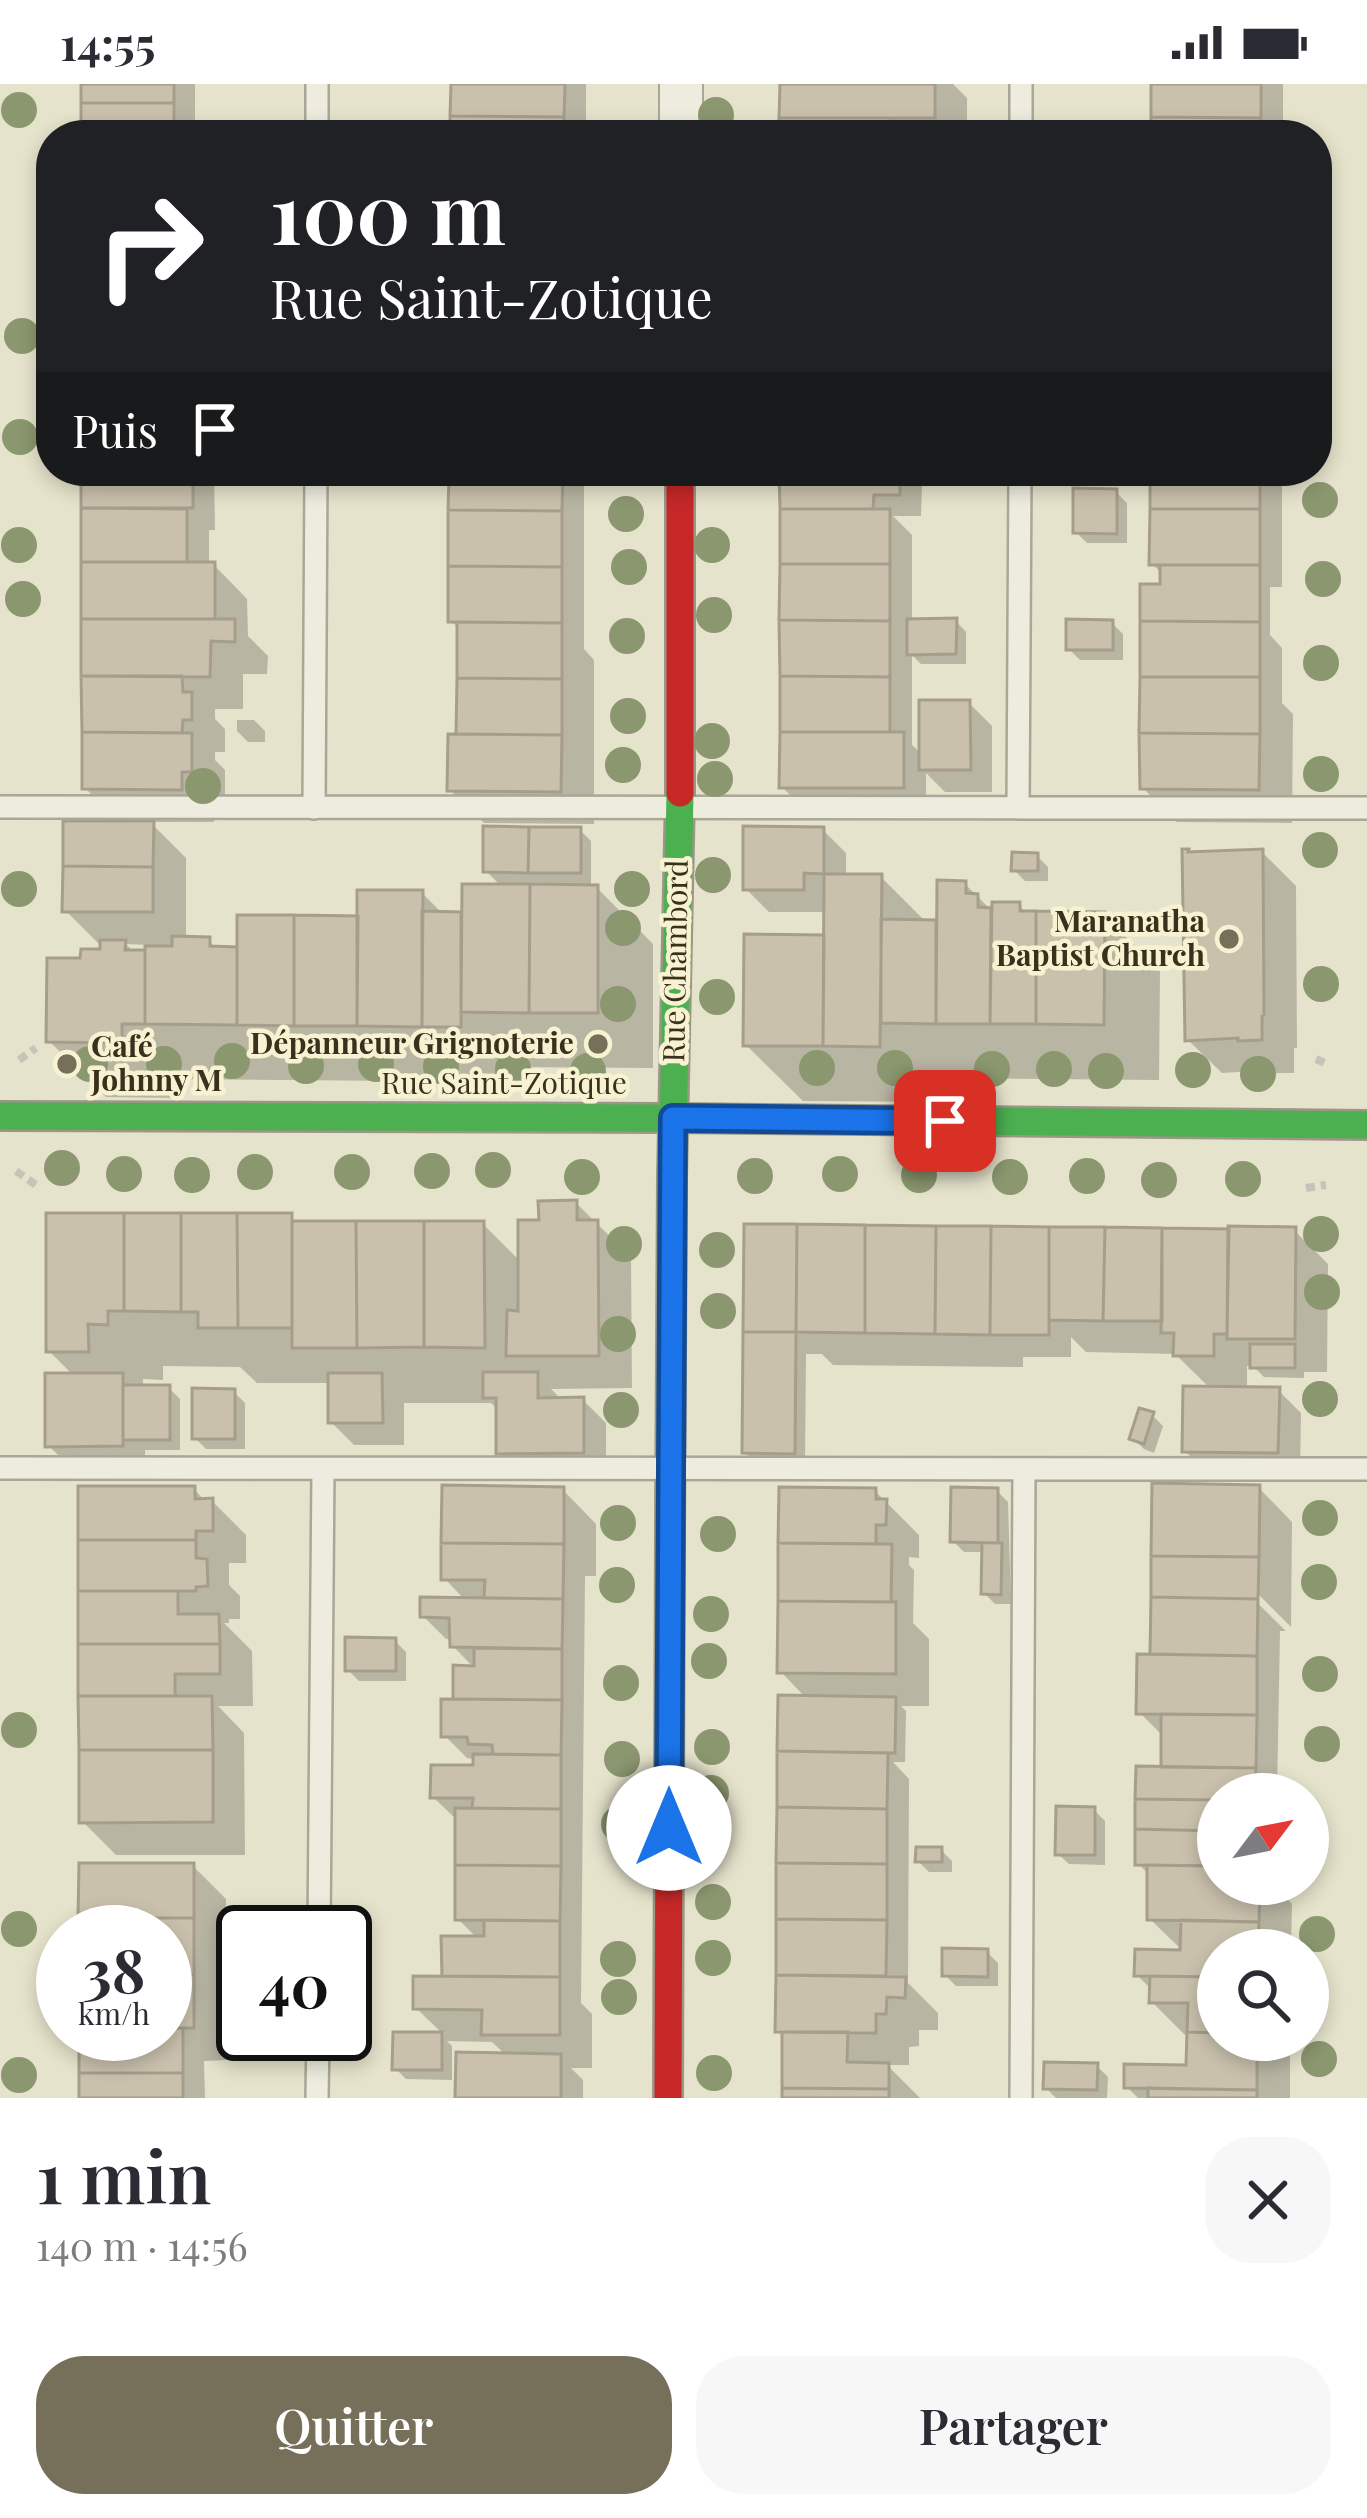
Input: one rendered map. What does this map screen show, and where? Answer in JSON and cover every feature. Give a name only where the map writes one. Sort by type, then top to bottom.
[{"type":"street","points":[[681,84],[681,120]]},
{"type":"street","name":"Rue Chambord","points":[[668,2098],[680,486]]},
{"type":"street","name":"Rue Saint-Zotique","points":[[0,1116],[1367,1125]]},
{"type":"lane","points":[[317,84],[317,120]]},
{"type":"lane","points":[[1021,84],[1021,120]]},
{"type":"lane","points":[[314,808],[316,486]]},
{"type":"lane","points":[[1018,808],[1020,486]]},
{"type":"lane","points":[[0,807],[1367,808]]},
{"type":"lane","points":[[0,1468],[1367,1469]]},
{"type":"lane","points":[[319,1905],[323,1469]]},
{"type":"lane","points":[[1021,2098],[1024,1469]]},
{"type":"lane","points":[[317,2098],[318,2061]]},
{"type":"path","points":[[19,1060],[36,1048]]},
{"type":"path","points":[[1316,1059],[1328,1064]]},
{"type":"path","points":[[16,1171],[36,1185]]},
{"type":"path","points":[[1306,1188],[1326,1185]]},
{"type":"building","points":[[81,84],[174,84],[174,103],[81,103]]},
{"type":"building","points":[[451,84],[565,84],[564,117],[450,116]]},
{"type":"building","points":[[780,84],[935,84],[935,118],[779,118]]},
{"type":"building","points":[[1151,84],[1261,84],[1261,118],[1151,117]]},
{"type":"building","points":[[81,103],[174,103],[174,120],[81,120]]},
{"type":"building","points":[[450,116],[564,117],[564,120],[450,120]]},
{"type":"building","points":[[1151,117],[1261,118],[1261,120]]},
{"type":"building","points":[[779,118],[890,118],[890,120]]},
{"type":"building","points":[[81,486],[193,486],[193,508],[81,508]]},
{"type":"building","points":[[449,486],[563,486],[562,511],[448,510]]},
{"type":"building","points":[[779,486],[900,486],[900,495],[874,495],[873,509],[780,509]]},
{"type":"building","points":[[1150,486],[1260,486],[1260,509],[1150,509]]},
{"type":"building","points":[[1073,488],[1117,489],[1117,534],[1073,533]]},
{"type":"building","points":[[81,508],[187,509],[187,562],[81,562]]},
{"type":"building","points":[[780,509],[890,509],[890,564],[780,564]]},
{"type":"building","points":[[1150,509],[1260,509],[1260,565],[1149,565]]},
{"type":"building","points":[[448,510],[562,511],[562,567],[448,566]]},
{"type":"building","points":[[81,562],[215,562],[215,619],[81,619]]},
{"type":"building","points":[[780,564],[890,564],[890,621],[779,620]]},
{"type":"building","points":[[1160,565],[1260,565],[1260,622],[1140,621],[1140,584],[1160,584]]},
{"type":"building","points":[[448,566],[562,567],[562,623],[448,622]]},
{"type":"building","points":[[957,618],[956,654],[907,655],[907,619]]},
{"type":"building","points":[[81,619],[235,619],[235,642],[211,641],[210,677],[81,676]]},
{"type":"building","points":[[1066,619],[1113,620],[1113,650],[1066,650]]},
{"type":"building","points":[[779,620],[890,621],[890,677],[780,676]]},
{"type":"building","points":[[1140,621],[1260,622],[1260,677],[1140,677]]},
{"type":"building","points":[[457,622],[562,623],[562,679],[457,678]]},
{"type":"building","points":[[81,676],[182,676],[183,692],[192,692],[192,720],[183,720],[182,733],[82,732]]},
{"type":"building","points":[[780,676],[890,677],[890,732],[780,732]]},
{"type":"building","points":[[1140,677],[1260,677],[1260,734],[1139,733]]},
{"type":"building","points":[[457,678],[562,679],[562,735],[456,734]]},
{"type":"building","points":[[919,700],[970,700],[971,770],[919,770]]},
{"type":"building","points":[[82,732],[192,733],[192,772],[182,772],[182,790],[82,789]]},
{"type":"building","points":[[780,732],[904,732],[904,788],[779,788]]},
{"type":"building","points":[[1139,733],[1260,734],[1259,790],[1140,789]]},
{"type":"building","points":[[448,734],[562,735],[561,792],[447,791]]},
{"type":"building","points":[[63,821],[154,821],[153,867],[63,866]]},
{"type":"building","points":[[483,826],[529,827],[528,873],[483,872]]},
{"type":"building","points":[[743,826],[824,827],[824,874],[804,873],[804,890],[743,890]]},
{"type":"building","points":[[529,827],[581,827],[581,873],[528,873]]},
{"type":"building","name":"Maranatha Baptist Church","points":[[1182,849],[1263,849],[1262,1040],[1185,1041]]},
{"type":"building","points":[[1012,852],[1038,853],[1038,871],[1011,871]]},
{"type":"building","points":[[63,866],[153,867],[153,912],[62,912]]},
{"type":"building","points":[[824,874],[882,874],[880,1047],[823,1046]]},
{"type":"building","points":[[937,880],[966,881],[966,893],[978,894],[978,907],[991,908],[990,1024],[936,1024]]},
{"type":"building","points":[[462,884],[530,884],[529,1013],[461,1012]]},
{"type":"building","points":[[530,884],[598,885],[598,1013],[529,1013]]},
{"type":"building","points":[[357,890],[423,890],[422,1027],[357,1026]]},
{"type":"building","points":[[992,902],[1020,902],[1020,911],[1036,911],[1036,1024],[990,1024]]},
{"type":"building","points":[[422,911],[461,912],[461,1027],[422,1027]]},
{"type":"building","points":[[1036,911],[1105,912],[1104,1025],[1036,1024]]},
{"type":"building","points":[[237,915],[294,915],[294,1026],[237,1025]]},
{"type":"building","points":[[294,915],[358,916],[357,1026],[294,1026]]},
{"type":"building","points":[[881,919],[936,920],[936,1024],[881,1023]]},
{"type":"building","points":[[744,934],[824,935],[823,1046],[743,1046]]},
{"type":"building","points":[[172,936],[210,937],[210,946],[237,947],[237,1025],[145,1024],[145,946],[172,946]]},
{"type":"building","points":[[100,940],[126,940],[125,950],[145,950],[145,1024],[122,1024],[122,1043],[46,1042],[47,958],[80,958],[81,949],[100,949]]},
{"type":"building","points":[[577,1200],[577,1220],[598,1220],[599,1356],[506,1356],[507,1310],[518,1311],[518,1220],[539,1220],[538,1201]]},
{"type":"building","points":[[46,1213],[124,1213],[124,1311],[108,1311],[108,1325],[88,1324],[89,1352],[46,1352]]},
{"type":"building","points":[[124,1213],[181,1213],[181,1312],[124,1311]]},
{"type":"building","points":[[181,1213],[237,1213],[238,1328],[198,1328],[198,1312],[181,1312]]},
{"type":"building","points":[[237,1213],[292,1213],[292,1328],[238,1328]]},
{"type":"building","points":[[292,1221],[356,1221],[357,1348],[292,1348]]},
{"type":"building","points":[[356,1221],[424,1221],[424,1347],[357,1348]]},
{"type":"building","points":[[424,1221],[484,1221],[485,1348],[424,1347]]},
{"type":"building","points":[[744,1224],[797,1224],[796,1332],[743,1332]]},
{"type":"building","points":[[797,1224],[865,1225],[865,1333],[796,1332]]},
{"type":"building","points":[[865,1225],[936,1226],[935,1334],[865,1333]]},
{"type":"building","points":[[936,1226],[991,1226],[990,1335],[935,1334]]},
{"type":"building","points":[[991,1226],[1049,1227],[1049,1335],[990,1335]]},
{"type":"building","points":[[1228,1226],[1296,1227],[1295,1339],[1227,1339]]},
{"type":"building","points":[[1049,1227],[1105,1227],[1103,1321],[1049,1320]]},
{"type":"building","points":[[1105,1227],[1162,1228],[1162,1321],[1103,1321]]},
{"type":"building","points":[[1162,1228],[1229,1229],[1227,1334],[1214,1334],[1214,1356],[1173,1356],[1174,1333],[1161,1333]]},
{"type":"building","points":[[743,1332],[796,1332],[795,1454],[742,1453]]},
{"type":"building","points":[[1250,1344],[1295,1344],[1295,1368],[1250,1368]]},
{"type":"building","points":[[483,1372],[538,1372],[538,1398],[584,1397],[584,1453],[496,1454],[496,1398],[483,1398]]},
{"type":"building","points":[[45,1373],[123,1373],[123,1446],[45,1447]]},
{"type":"building","points":[[328,1373],[382,1373],[383,1423],[328,1423]]},
{"type":"building","points":[[123,1385],[170,1385],[170,1440],[123,1440]]},
{"type":"building","points":[[1183,1386],[1280,1387],[1278,1453],[1182,1452]]},
{"type":"building","points":[[192,1388],[235,1389],[235,1439],[192,1439]]},
{"type":"building","points":[[1139,1408],[1154,1412],[1144,1444],[1129,1439]]},
{"type":"building","points":[[1152,1483],[1260,1485],[1259,1557],[1151,1556]]},
{"type":"building","points":[[442,1485],[564,1487],[564,1544],[441,1543]]},
{"type":"building","points":[[78,1486],[195,1486],[195,1499],[213,1498],[213,1531],[196,1531],[196,1540],[78,1540]]},
{"type":"building","points":[[779,1487],[876,1488],[876,1499],[887,1499],[886,1525],[876,1525],[876,1544],[778,1543]]},
{"type":"building","points":[[951,1487],[998,1488],[998,1543],[950,1542]]},
{"type":"building","points":[[78,1540],[196,1540],[196,1558],[207,1559],[208,1586],[196,1587],[196,1591],[78,1591]]},
{"type":"building","points":[[441,1543],[564,1544],[563,1599],[484,1598],[485,1580],[441,1580]]},
{"type":"building","points":[[778,1543],[892,1544],[891,1602],[778,1601]]},
{"type":"building","points":[[982,1543],[1002,1543],[1001,1595],[981,1594]]},
{"type":"building","points":[[1151,1556],[1259,1557],[1258,1599],[1151,1597]]},
{"type":"building","points":[[78,1591],[178,1591],[178,1614],[219,1614],[220,1644],[78,1644]]},
{"type":"building","points":[[420,1597],[563,1599],[562,1649],[450,1647],[449,1618],[420,1617]]},
{"type":"building","points":[[1151,1597],[1258,1599],[1257,1656],[1150,1654]]},
{"type":"building","points":[[778,1601],[896,1602],[896,1674],[777,1673]]},
{"type":"building","points":[[345,1637],[396,1638],[396,1671],[345,1671]]},
{"type":"building","points":[[78,1644],[220,1644],[220,1674],[175,1674],[175,1696],[78,1696]]},
{"type":"building","points":[[474,1648],[562,1649],[562,1700],[453,1699],[453,1665],[474,1666]]},
{"type":"building","points":[[1137,1654],[1257,1656],[1257,1715],[1136,1714]]},
{"type":"building","points":[[778,1695],[896,1697],[895,1753],[777,1751]]},
{"type":"building","points":[[78,1696],[212,1696],[213,1750],[79,1750]]},
{"type":"building","points":[[441,1699],[562,1700],[561,1755],[493,1754],[492,1745],[468,1744],[467,1737],[441,1737]]},
{"type":"building","points":[[1161,1714],[1257,1715],[1256,1768],[1161,1767]]},
{"type":"building","points":[[79,1750],[213,1750],[213,1822],[79,1823]]},
{"type":"building","points":[[777,1751],[888,1753],[887,1809],[777,1807]]},
{"type":"building","points":[[473,1754],[561,1755],[561,1809],[472,1808],[473,1798],[430,1798],[431,1765],[473,1765]]},
{"type":"building","points":[[1136,1766],[1256,1768],[1256,1773],[1197,1773],[1197,1800],[1135,1799]]},
{"type":"building","points":[[1135,1799],[1197,1800],[1197,1830],[1135,1829]]},
{"type":"building","points":[[1056,1806],[1095,1807],[1095,1855],[1055,1855]]},
{"type":"building","points":[[777,1807],[887,1809],[887,1864],[776,1863]]},
{"type":"building","points":[[455,1808],[561,1809],[561,1866],[455,1865]]},
{"type":"building","points":[[1135,1829],[1197,1830],[1197,1866],[1135,1865]]},
{"type":"building","points":[[916,1847],[942,1847],[942,1862],[915,1862]]},
{"type":"building","points":[[79,1863],[194,1863],[194,1918],[192,1905],[78,1905]]},
{"type":"building","points":[[776,1863],[887,1864],[887,1920],[776,1919]]},
{"type":"building","points":[[455,1865],[561,1866],[560,1921],[455,1920]]},
{"type":"building","points":[[1147,1865],[1197,1866],[1197,1905],[1259,1905],[1259,1922],[1147,1920]]},
{"type":"building","points":[[192,1918],[194,1918],[192,1975]]},
{"type":"building","points":[[776,1919],[887,1920],[886,1976],[776,1975]]},
{"type":"building","points":[[484,1920],[560,1921],[560,1977],[442,1976],[441,1936],[484,1936]]},
{"type":"building","points":[[1181,1920],[1259,1922],[1259,1929],[1197,1929],[1197,1977],[1134,1976],[1135,1949],[1180,1950]]},
{"type":"building","points":[[942,1948],[988,1949],[988,1977],[942,1976]]},
{"type":"building","points":[[192,1975],[194,1975],[192,2028]]},
{"type":"building","points":[[776,1975],[906,1977],[905,1998],[887,1997],[886,2014],[876,2014],[876,2033],[775,2032]]},
{"type":"building","points":[[413,1976],[560,1977],[560,2035],[481,2035],[482,2010],[413,2009]]},
{"type":"building","points":[[1150,1976],[1197,1977],[1197,2032],[1187,2032],[1188,2003],[1149,2003]]},
{"type":"building","points":[[393,2032],[442,2032],[442,2070],[392,2070]]},
{"type":"building","points":[[782,2032],[848,2032],[847,2062],[889,2063],[889,2089],[782,2088]]},
{"type":"building","points":[[1187,2032],[1197,2032],[1197,2061],[1257,2061],[1257,2090],[1124,2088],[1124,2064],[1186,2065]]},
{"type":"building","points":[[456,2052],[561,2054],[561,2098],[455,2098]]},
{"type":"building","points":[[79,2061],[183,2061],[183,2073],[79,2073]]},
{"type":"building","points":[[1044,2062],[1098,2063],[1097,2090],[1043,2089]]},
{"type":"building","points":[[79,2073],[183,2073],[183,2098],[79,2098]]},
{"type":"building","points":[[782,2088],[889,2089],[889,2098],[782,2098]]},
{"type":"building","points":[[1148,2088],[1257,2090],[1257,2098],[1148,2098]]},
{"type":"traffic: fast","points":[[670,1527],[680,793]]},
{"type":"traffic: fast","points":[[0,1116],[1367,1125]]},
{"type":"traffic: jam","points":[[680,486],[680,793]]},
{"type":"traffic: jam","points":[[668,2098],[670,1527]]},
{"type":"place","name":"Maranatha Baptist Church","points":[[1229,939]]},
{"type":"place","name":"Dépanneur Grignoterie","points":[[598,1044]]},
{"type":"place","name":"Café Johnny M","points":[[67,1064]]},
{"type":"route","points":[[669,1828],[673,1118],[945,1121]]}]
